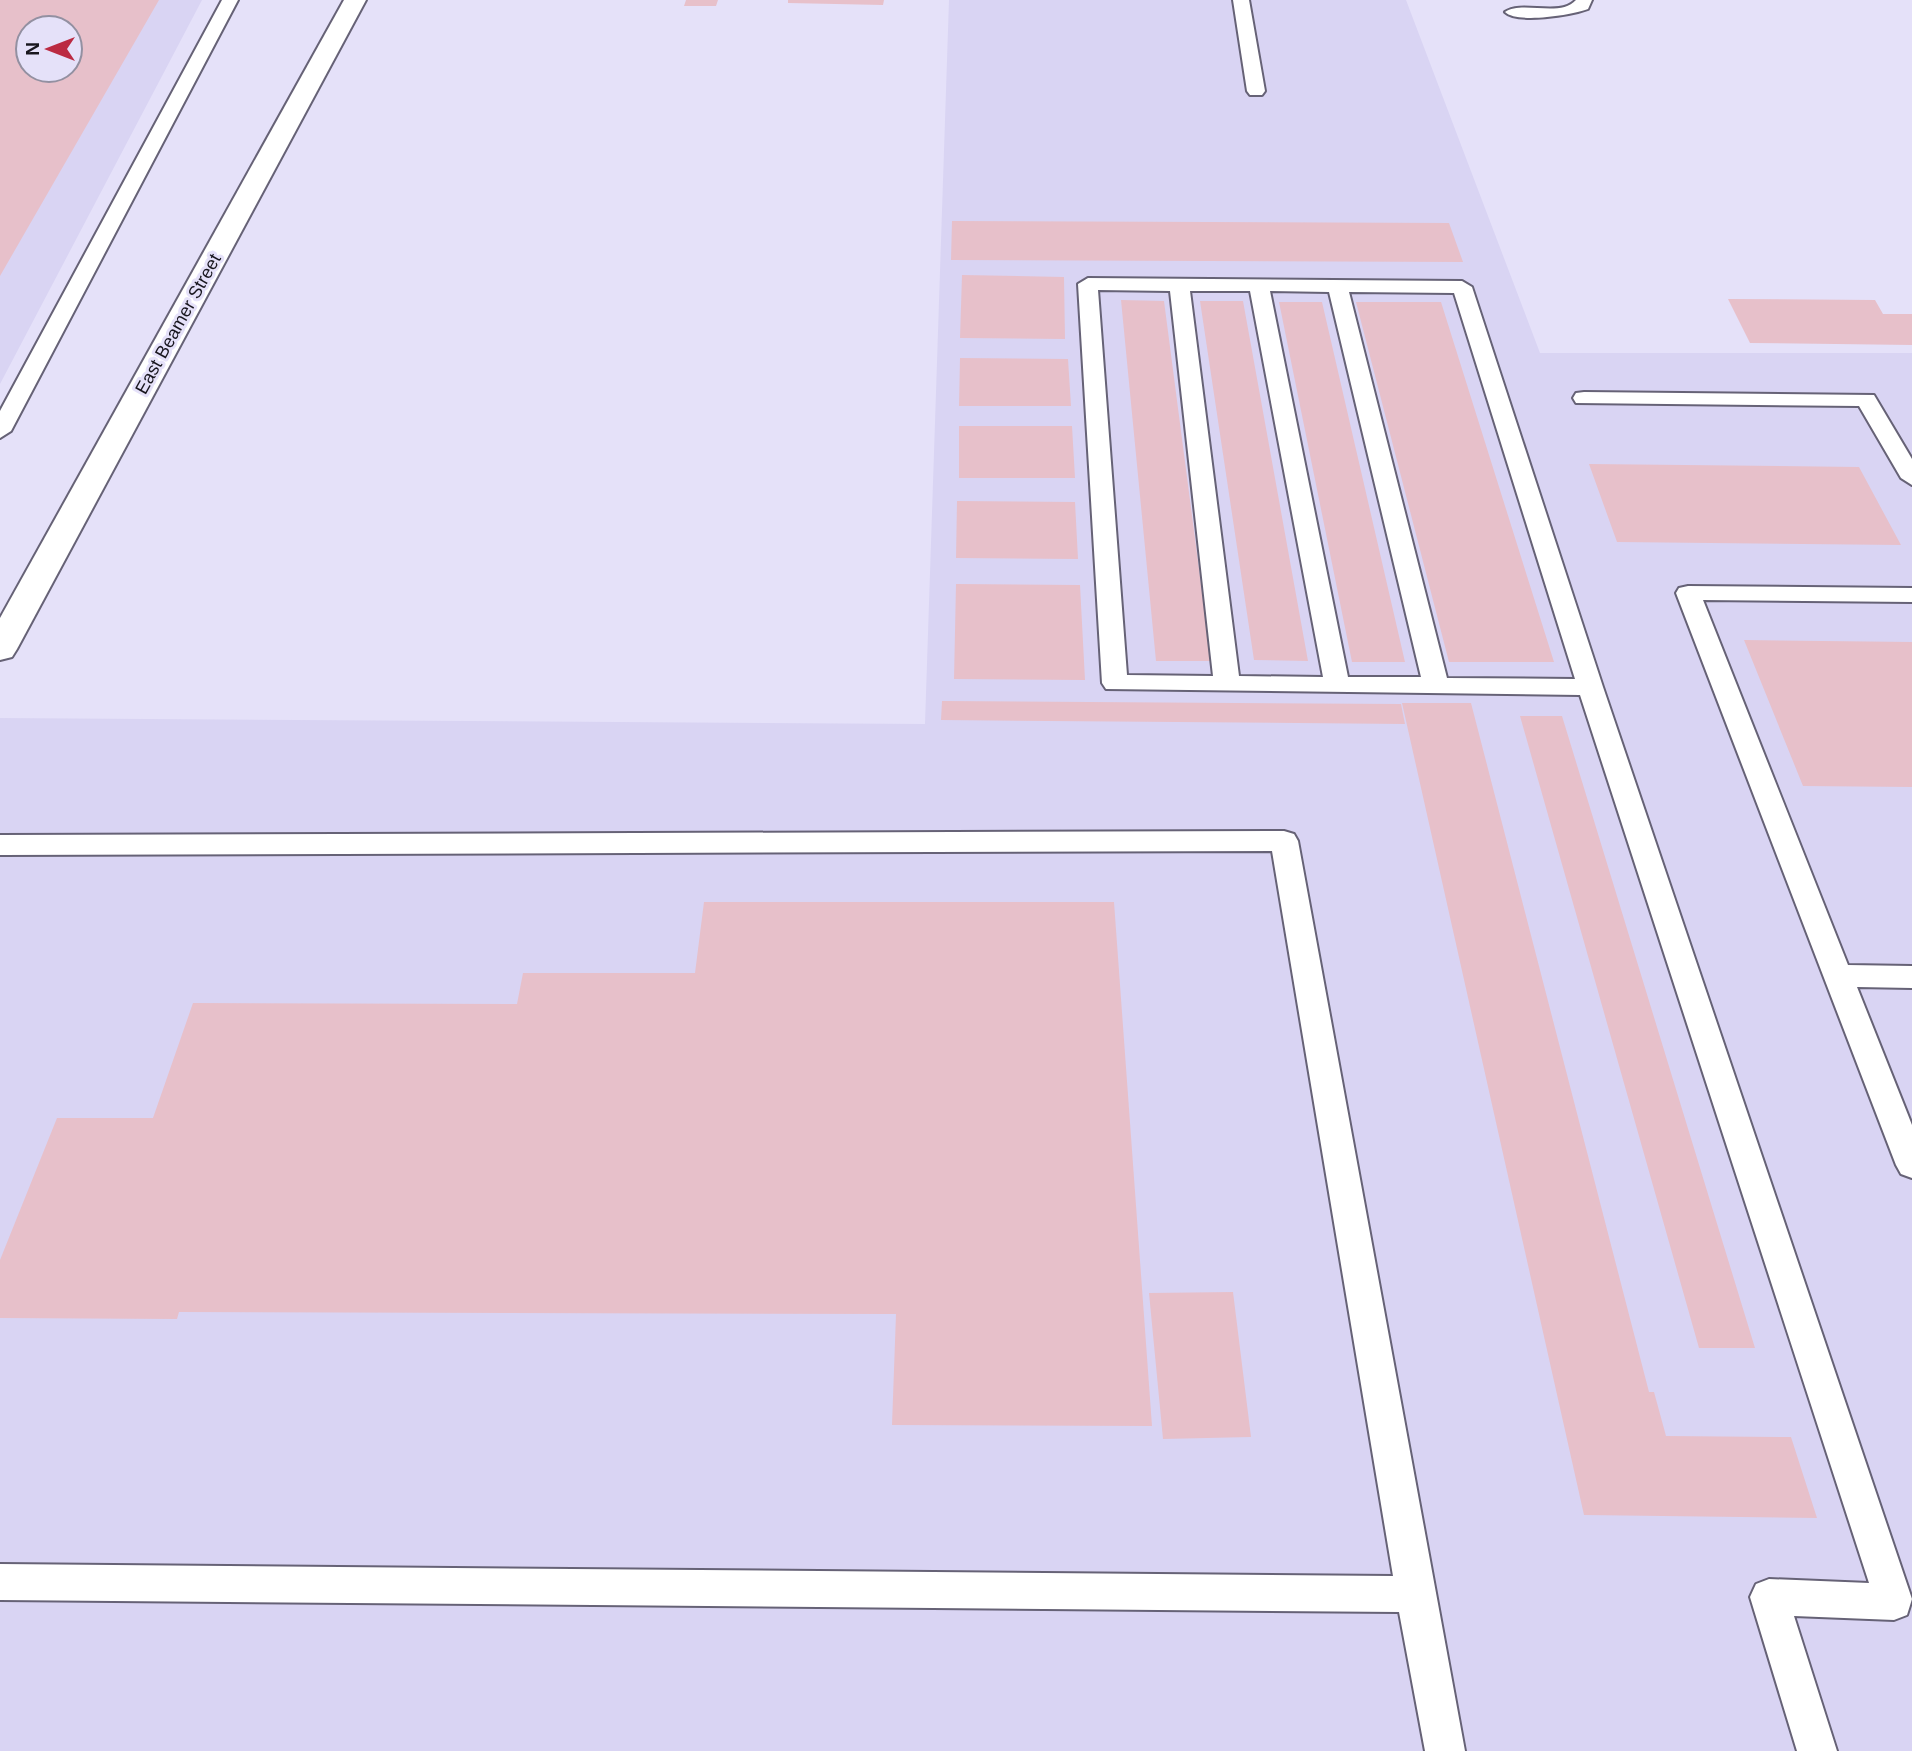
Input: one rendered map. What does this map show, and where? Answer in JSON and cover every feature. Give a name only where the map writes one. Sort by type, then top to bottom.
[{"type":"street","name":"East Beamer Street","points":[[3,631],[355,0]]},
{"type":"lane","points":[[0,431],[230,0]]},
{"type":"lane","points":[[1241,0],[1256,91]]},
{"type":"lane","points":[[1513,12],[1568,10],[1582,6],[1584,0]]},
{"type":"lane","points":[[1590,687],[1115,683],[1088,284],[1462,287],[1590,687],[1894,1602],[1769,1597],[1817,1751]]},
{"type":"lane","points":[[1179,285],[1227,684]]},
{"type":"lane","points":[[1259,285],[1337,685]]},
{"type":"lane","points":[[1338,286],[1436,686]]},
{"type":"lane","points":[[1584,398],[1866,400],[1912,478]]},
{"type":"lane","points":[[1912,595],[1688,593],[1912,1165]]},
{"type":"lane","points":[[0,845],[1284,841],[1415,1594],[1445,1751]]},
{"type":"lane","points":[[1838,976],[1912,977]]},
{"type":"lane","points":[[0,1582],[1415,1594]]},
{"type":"shaded area","points":[[0,0],[202,0],[0,384]]},
{"type":"shaded area","points":[[949,0],[1406,0],[1540,353],[1912,353],[1912,1751],[0,1751],[0,718],[925,724]]},
{"type":"building","points":[[0,0],[159,0],[0,276]]},
{"type":"building","points":[[686,0],[718,0],[716,6],[684,6]]},
{"type":"building","points":[[788,0],[884,0],[883,5],[788,3]]},
{"type":"building","points":[[952,221],[1449,223],[1463,262],[951,260]]},
{"type":"building","points":[[962,275],[1064,277],[1065,339],[960,338]]},
{"type":"building","points":[[1728,299],[1875,300],[1883,314],[1912,314],[1912,345],[1750,343]]},
{"type":"building","points":[[1121,300],[1164,301],[1211,661],[1156,661]]},
{"type":"building","points":[[1200,301],[1243,301],[1308,661],[1254,660]]},
{"type":"building","points":[[1279,302],[1322,302],[1405,662],[1352,662]]},
{"type":"building","points":[[1356,302],[1441,302],[1554,662],[1449,662]]},
{"type":"building","points":[[960,358],[1068,359],[1071,406],[959,406]]},
{"type":"building","points":[[959,426],[1072,426],[1075,478],[959,478]]},
{"type":"building","points":[[1589,464],[1859,467],[1901,545],[1617,542]]},
{"type":"building","points":[[957,501],[1075,502],[1078,559],[956,558]]},
{"type":"building","points":[[956,584],[1080,585],[1085,680],[954,679]]},
{"type":"building","points":[[1744,640],[1912,642],[1912,787],[1803,786]]},
{"type":"building","points":[[942,701],[1401,704],[1405,724],[941,720]]},
{"type":"building","points":[[1402,703],[1471,703],[1649,1392],[1654,1392],[1666,1436],[1791,1437],[1817,1518],[1584,1515]]},
{"type":"building","points":[[1520,716],[1562,716],[1755,1348],[1699,1348]]},
{"type":"building","points":[[704,902],[1114,902],[1152,1426],[892,1425],[896,1314],[179,1312],[177,1319],[0,1318],[0,1260],[57,1118],[153,1118],[193,1003],[517,1004],[523,973],[695,973]]},
{"type":"building","points":[[1233,1292],[1251,1437],[1163,1439],[1149,1293]]}]
